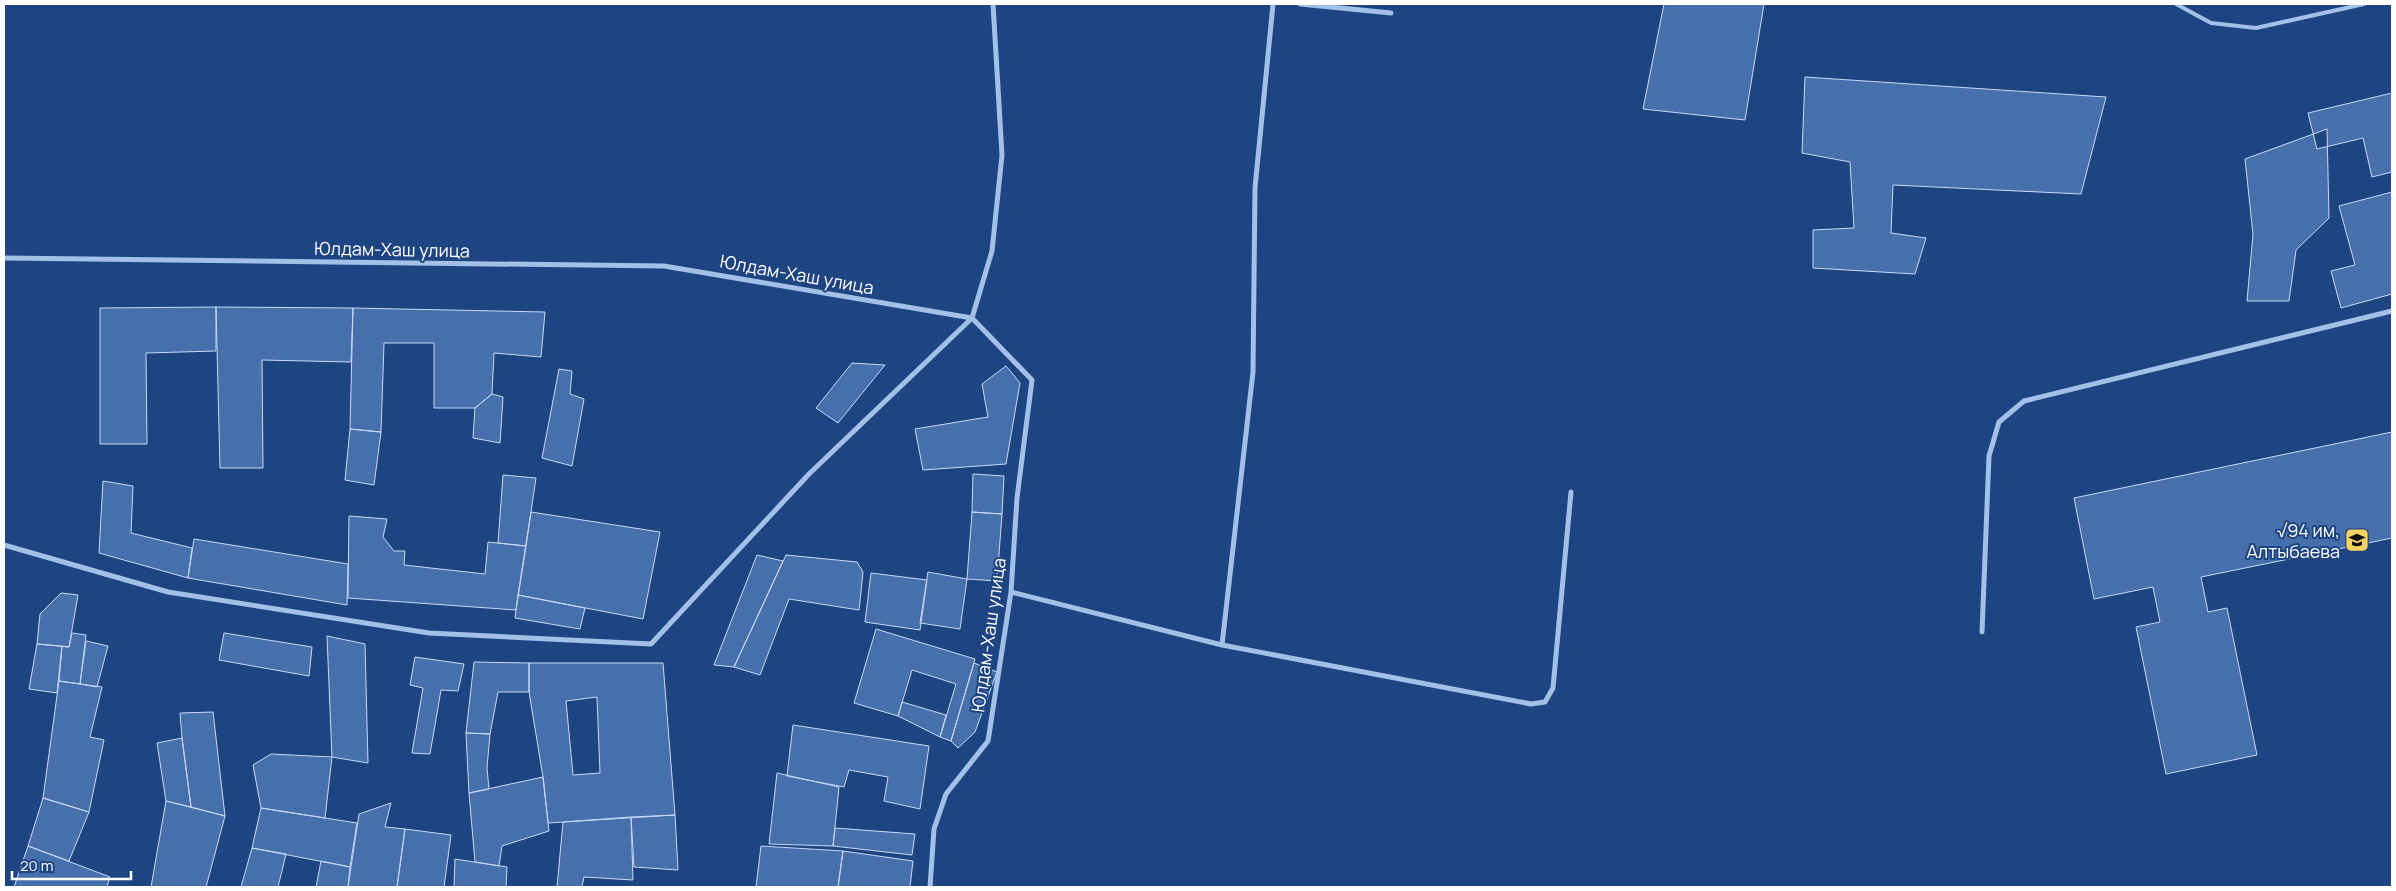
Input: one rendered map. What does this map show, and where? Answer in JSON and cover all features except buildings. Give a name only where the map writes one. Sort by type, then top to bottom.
[{"type":"street","points":[[4,546],[168,592],[429,633],[651,644],[809,474],[972,318],[992,251],[1002,155],[994,4]]},
{"type":"street","points":[[1222,645],[1253,372],[1255,188],[1273,4]]},
{"type":"street","points":[[1300,4],[1392,13]]},
{"type":"street","name":"Юлдам-Хаш улица","points":[[4,258],[664,266],[972,318],[1032,380],[1017,498],[1011,592],[988,741],[946,794],[934,829],[930,887]]},
{"type":"street","points":[[1982,632],[1989,456],[1999,422],[2024,401],[2392,311]]},
{"type":"street","points":[[1011,592],[1222,645],[1531,704],[1545,702],[1553,688],[1572,492]]},
{"type":"lane","points":[[2176,4],[2211,23],[2256,28],[2364,4]]},
{"type":"place","name":"√94 им, Алтыбаева","points":[[2357,540]]}]
